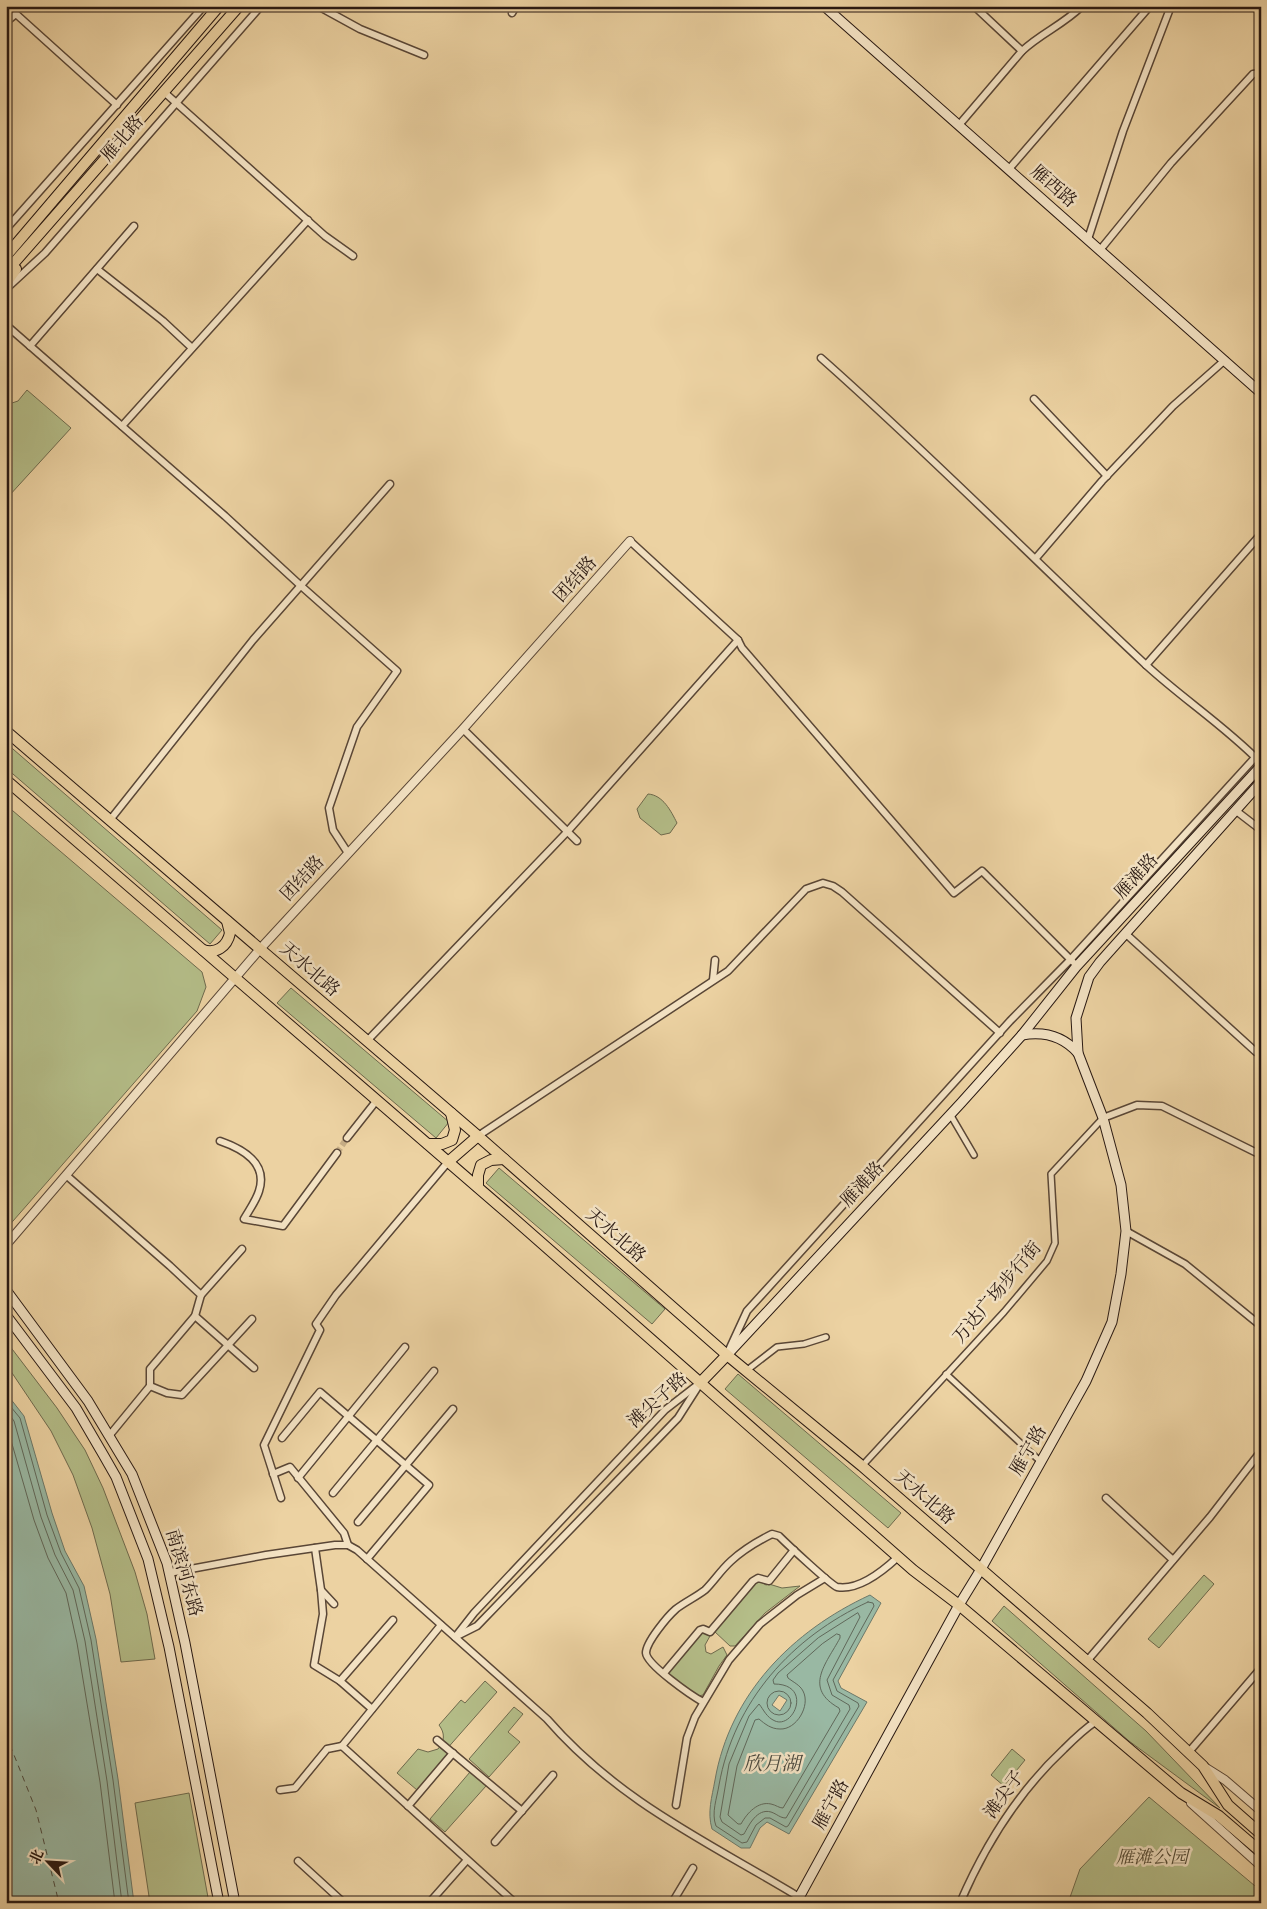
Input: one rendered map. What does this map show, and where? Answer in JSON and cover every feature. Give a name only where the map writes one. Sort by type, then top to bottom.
[{"type":"main road","name":"雁北路","points":[[28,229],[219,6]]},
{"type":"main road","name":"雁北路","points":[[34,241],[239,6]]},
{"type":"main road","name":"雁西路","points":[[824,6],[1261,393]]},
{"type":"main road","points":[[6,248],[28,229]]},
{"type":"main road","points":[[6,256],[28,229]]},
{"type":"main road","points":[[6,272],[34,241]]},
{"type":"main road","points":[[6,282],[34,241]]},
{"type":"main road","name":"天水北路","points":[[6,731],[478,1136],[726,1355],[862,1466],[1087,1660],[1147,1713],[1202,1766],[1228,1805],[1261,1834]]},
{"type":"main road","name":"雁滩路","points":[[726,1355],[1022,1035],[1073,963],[1261,765]]},
{"type":"main road","points":[[6,780],[478,1187],[898,1557],[959,1605],[1181,1793],[1220,1816],[1261,1852]]},
{"type":"main road","name":"雁滩路","points":[[1088,978],[1100,962],[1261,782]]},
{"type":"main road","points":[[202,950],[216,951],[224,946],[230,933],[226,920]]},
{"type":"main road","name":"雁宁路","points":[[798,1900],[959,1605],[1042,1462],[1086,1381],[1112,1322],[1121,1274],[1126,1232],[1121,1185],[1102,1118],[1078,1054],[1076,1018],[1088,978]]},
{"type":"main road","points":[[1022,1035],[1037,1033],[1053,1036],[1067,1043],[1078,1054]]},
{"type":"main road","points":[[428,1144],[442,1144],[452,1140],[455,1130],[451,1113]]},
{"type":"main road","points":[[448,1162],[478,1136]]},
{"type":"main road","points":[[478,1187],[478,1175],[481,1165],[491,1160],[504,1159]]},
{"type":"main road","name":"南滨河东路","points":[[6,1290],[88,1400],[132,1474],[169,1573],[185,1642],[235,1903]]},
{"type":"main road","name":"南滨河东路","points":[[6,1314],[76,1408],[116,1477],[148,1559],[169,1647],[219,1903]]},
{"type":"main road","points":[[701,1382],[726,1355]]},
{"type":"street","points":[[194,6],[198,12]]},
{"type":"street","name":"雁北路","points":[[6,229],[204,6]]},
{"type":"street","name":"雁北路","points":[[6,289],[45,253],[261,6]]},
{"type":"street","points":[[318,6],[360,29],[424,55]]},
{"type":"street","points":[[974,6],[1022,51]]},
{"type":"street","points":[[959,125],[1031,42],[1069,19],[1082,6]]},
{"type":"street","points":[[1009,169],[1150,6]]},
{"type":"street","points":[[1088,239],[1122,131],[1171,6]]},
{"type":"street","points":[[6,22],[16,14],[117,105]]},
{"type":"street","points":[[1100,250],[1177,156],[1252,74],[1261,73]]},
{"type":"street","points":[[164,92],[325,236],[353,256]]},
{"type":"street","points":[[122,426],[308,220]]},
{"type":"street","points":[[30,346],[134,226]]},
{"type":"street","points":[[97,269],[163,321],[192,348]]},
{"type":"street","points":[[6,325],[225,516],[397,672],[357,726],[329,808],[333,830],[348,853]]},
{"type":"street","points":[[821,358],[894,423],[1146,665],[1255,757],[1261,765]]},
{"type":"street","points":[[1036,558],[1108,476],[1174,406],[1225,360]]},
{"type":"street","points":[[1034,399],[1108,476]]},
{"type":"street","points":[[110,820],[253,640],[390,484]]},
{"type":"street","points":[[1146,665],[1261,534]]},
{"type":"street","points":[[630,541],[738,640],[742,648],[954,893],[982,871],[1073,963]]},
{"type":"street","name":"团结路","points":[[6,1245],[260,949],[463,730],[630,541]]},
{"type":"street","points":[[367,1041],[567,832],[738,640]]},
{"type":"street","points":[[463,730],[577,841]]},
{"type":"street","points":[[726,1355],[747,1311],[1000,1033],[1073,963],[1261,751]]},
{"type":"street","points":[[1235,810],[1261,830]]},
{"type":"street","points":[[478,1136],[728,971],[806,889],[823,883],[833,886],[842,892],[1000,1033]]},
{"type":"street","points":[[1126,934],[1256,1052]]},
{"type":"street","points":[[713,980],[715,960]]},
{"type":"street","points":[[347,1138],[377,1100]]},
{"type":"street","points":[[1102,1118],[1137,1105],[1162,1106],[1261,1155]]},
{"type":"street","points":[[950,1114],[974,1156]]},
{"type":"street","name":"万达广场步行街","points":[[862,1466],[1004,1312],[1052,1253],[1056,1233],[1051,1174],[1102,1118]]},
{"type":"street","points":[[220,1141],[244,1151],[256,1161],[261,1177],[259,1191],[244,1219],[283,1226],[337,1153]]},
{"type":"street","points":[[281,1498],[264,1445],[320,1330],[316,1324],[336,1295],[448,1162]]},
{"type":"street","points":[[66,1174],[201,1295]]},
{"type":"street","points":[[1126,1232],[1185,1264],[1261,1326]]},
{"type":"street","points":[[109,1436],[150,1386],[150,1369],[195,1316],[201,1295],[242,1249]]},
{"type":"street","points":[[1000,1307],[1004,1312]]},
{"type":"street","points":[[195,1316],[254,1368]]},
{"type":"street","points":[[150,1386],[167,1393],[182,1395],[252,1319]]},
{"type":"street","points":[[746,1371],[778,1347],[804,1344],[826,1337]]},
{"type":"street","points":[[298,1478],[405,1347]]},
{"type":"street","points":[[333,1493],[434,1371]]},
{"type":"street","points":[[946,1374],[1042,1462]]},
{"type":"street","name":"滩尖子路","points":[[455,1637],[474,1612],[665,1410],[701,1382]]},
{"type":"street","name":"滩尖子路","points":[[455,1637],[477,1626],[632,1466],[678,1418],[701,1382]]},
{"type":"street","points":[[282,1438],[320,1392],[428,1485],[367,1559]]},
{"type":"street","points":[[358,1522],[453,1410]]},
{"type":"street","points":[[1087,1660],[1210,1516],[1261,1451]]},
{"type":"street","points":[[273,1474],[290,1467],[344,1533],[348,1546]]},
{"type":"street","points":[[1106,1498],[1173,1560]]},
{"type":"street","points":[[703,1702],[686,1693],[648,1658],[646,1651],[652,1637],[675,1610],[706,1589],[731,1561],[772,1534],[779,1536],[835,1587],[848,1588],[880,1574],[898,1557]]},
{"type":"street","points":[[169,1573],[266,1555],[335,1545],[348,1546],[356,1550],[547,1719],[566,1740],[622,1790],[692,1836],[798,1900]]},
{"type":"street","points":[[315,1548],[323,1614],[314,1665],[340,1681],[372,1709]]},
{"type":"street","points":[[664,1673],[700,1630],[703,1628],[710,1632],[756,1579],[769,1581],[794,1550]]},
{"type":"street","points":[[676,1805],[687,1738],[703,1702],[729,1660],[760,1624],[797,1595],[825,1578]]},
{"type":"street","points":[[321,1590],[334,1604]]},
{"type":"street","points":[[340,1681],[393,1620]]},
{"type":"street","points":[[280,1790],[296,1788],[327,1749],[342,1746],[441,1625]]},
{"type":"street","points":[[1188,1753],[1261,1668]]},
{"type":"street","name":"滩尖子","points":[[960,1903],[975,1869],[1005,1817],[1046,1765],[1081,1731],[1095,1722]]},
{"type":"street","points":[[437,1740],[522,1811]]},
{"type":"street","points":[[342,1746],[513,1901],[512,1903]]},
{"type":"street","points":[[408,1806],[453,1753]]},
{"type":"street","points":[[1202,1766],[1225,1780],[1261,1811]]},
{"type":"street","points":[[495,1842],[553,1775]]},
{"type":"street","points":[[1181,1793],[1261,1866]]},
{"type":"street","points":[[429,1903],[468,1860]]},
{"type":"street","points":[[298,1861],[344,1903]]},
{"type":"street","points":[[672,1903],[693,1868]]},
{"type":"green space","points":[[27,390],[71,428],[8,497],[6,495],[6,405],[18,401]]},
{"type":"green space","points":[[6,743],[222,930],[210,944],[6,768]]},
{"type":"green space","points":[[648,794],[662,800],[672,814],[677,823],[670,833],[661,835],[640,818],[637,809]]},
{"type":"green space","points":[[6,805],[202,972],[206,987],[197,1011],[6,1229]]},
{"type":"green space","points":[[291,988],[449,1122],[436,1138],[277,1003]]},
{"type":"green space","points":[[499,1168],[665,1309],[652,1324],[486,1183]]},
{"type":"green space","points":[[6,1341],[57,1408],[85,1450],[103,1488],[135,1572],[147,1614],[155,1659],[121,1662],[110,1594],[92,1528],[73,1475],[51,1431],[6,1364]]},
{"type":"green space","points":[[738,1374],[901,1513],[888,1528],[725,1389]]},
{"type":"green space","points":[[1204,1575],[1214,1584],[1159,1648],[1148,1639]]},
{"type":"green space","points":[[758,1580],[766,1585],[769,1584],[782,1588],[800,1586],[765,1613],[735,1646],[730,1646],[714,1631]]},
{"type":"green space","points":[[1004,1606],[1146,1731],[1220,1808],[1129,1741],[992,1621]]},
{"type":"green space","points":[[704,1632],[710,1636],[705,1645],[706,1652],[711,1654],[723,1647],[727,1655],[703,1695],[698,1696],[668,1673],[701,1633]]},
{"type":"green space","points":[[485,1681],[497,1692],[445,1751],[448,1754],[417,1790],[397,1773],[418,1749],[428,1752],[438,1749],[443,1737],[439,1725],[461,1700],[465,1703]]},
{"type":"green space","points":[[514,1707],[523,1714],[508,1732],[520,1742],[489,1777],[469,1759]]},
{"type":"green space","points":[[1012,1749],[1025,1760],[1004,1786],[991,1775]]},
{"type":"green space","points":[[470,1772],[486,1786],[445,1832],[430,1819]]},
{"type":"green space","points":[[189,1793],[209,1903],[150,1903],[135,1803]]},
{"type":"green space","name":"雁滩公园","points":[[1149,1797],[1261,1891],[1261,1903],[1068,1903],[1080,1869]]},
{"type":"water","points":[[6,1393],[24,1416],[65,1551],[84,1586],[96,1639],[118,1779],[134,1903],[6,1903]]},
{"type":"water","name":"欣月湖","points":[[870,1595],[881,1603],[838,1681],[841,1688],[867,1702],[789,1834],[767,1822],[760,1828],[750,1848],[741,1848],[712,1829],[710,1817],[711,1798],[715,1780],[723,1749],[735,1720],[750,1693],[769,1669],[815,1627]],"holes":[[[779,1695],[787,1700],[780,1711],[772,1705]]]},
{"type":"ferry route","points":[[6,1735],[36,1810],[59,1903]]},
{"type":"tunnel","points":[[337,1153],[347,1138]]}]
